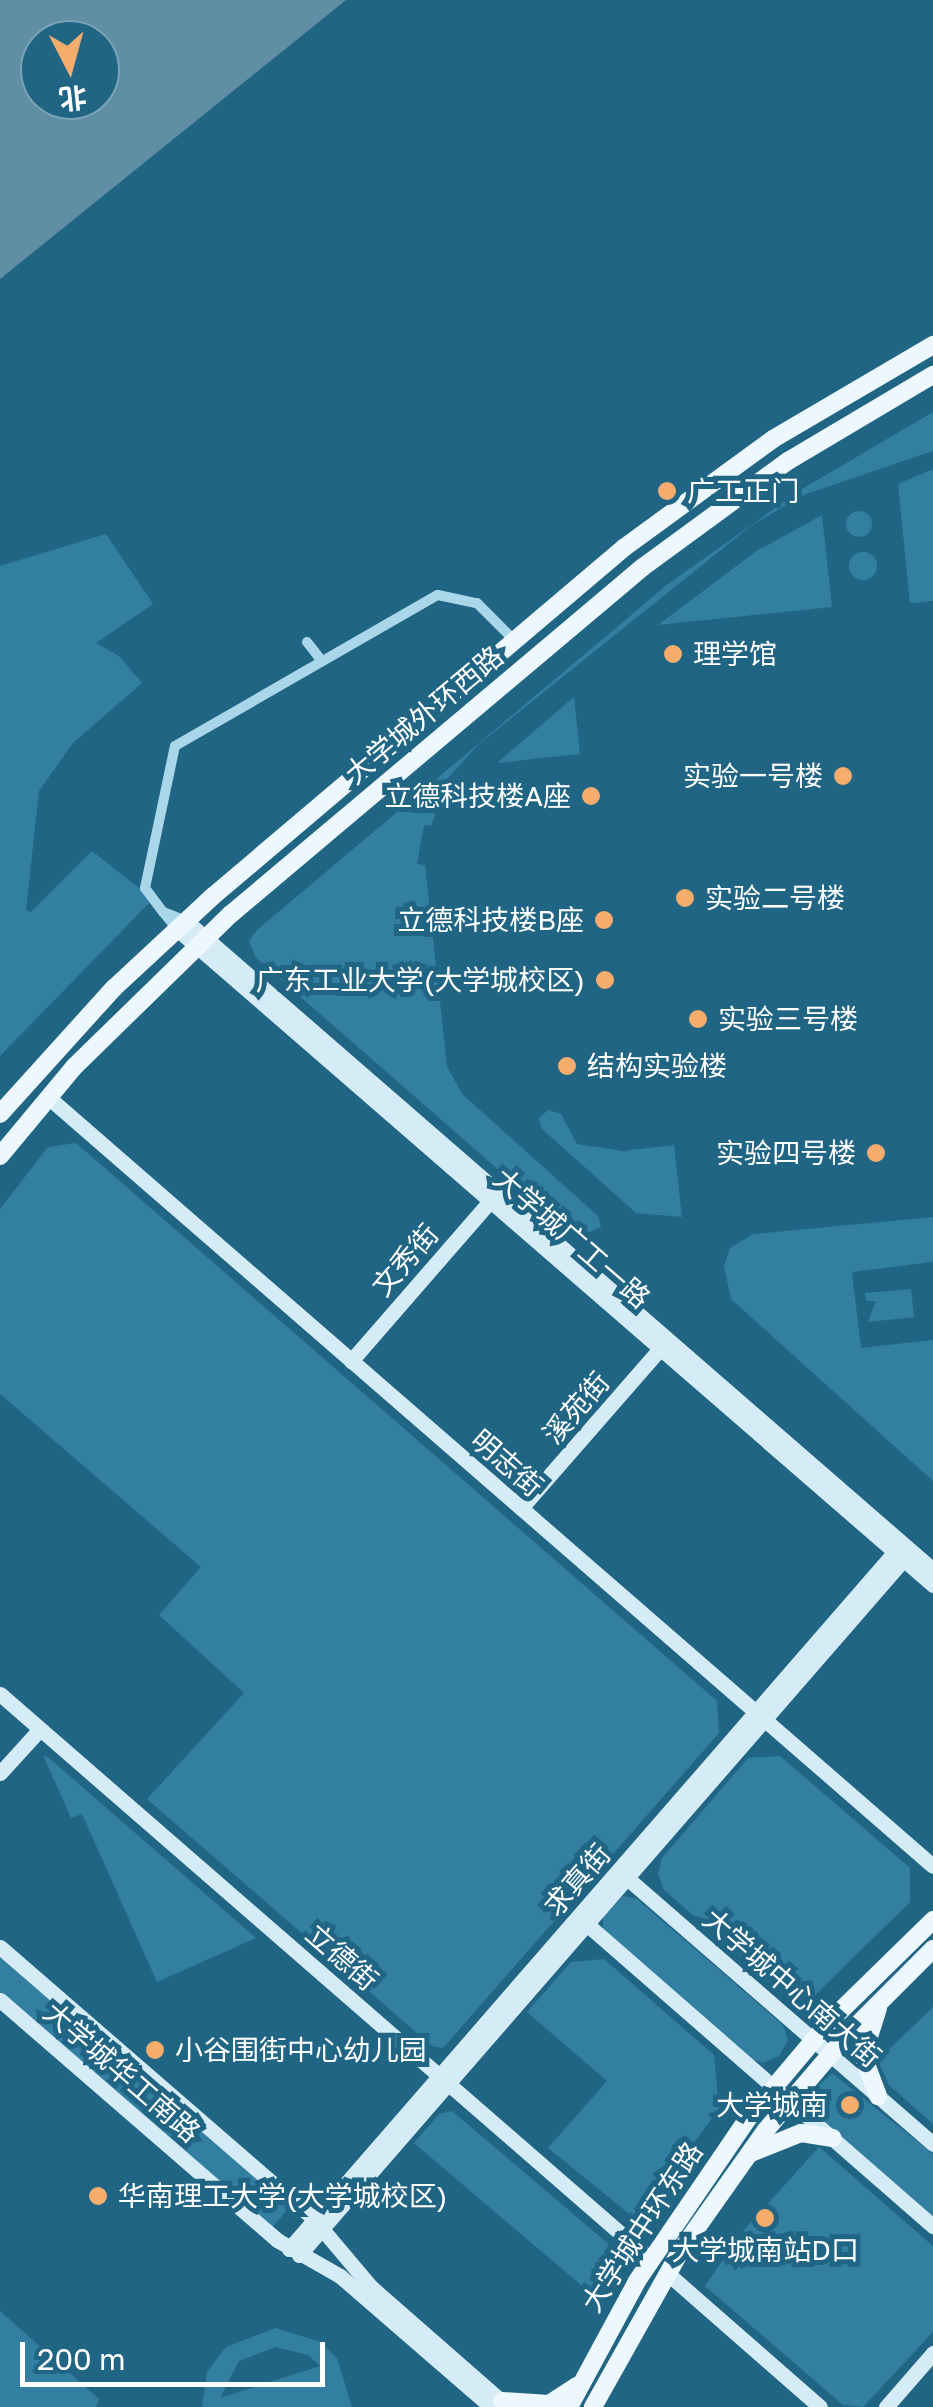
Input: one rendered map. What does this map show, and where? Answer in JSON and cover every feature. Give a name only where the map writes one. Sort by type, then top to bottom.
[{"type":"main road","name":"大学城外环西路","points":[[0,1114],[132,972],[182,925],[514,640],[731,468],[933,345]]},
{"type":"main road","name":"大学城外环西路","points":[[0,1156],[48,1097],[150,990],[202,942],[661,552],[812,446],[933,375]]},
{"type":"main road","points":[[132,972],[152,974],[150,990]]},
{"type":"main road","name":"大学城中环东路","points":[[569,2407],[650,2259],[773,2086],[813,2040],[933,1920]]},
{"type":"main road","name":"大学城中环东路","points":[[593,2407],[667,2274],[746,2156],[830,2054],[933,1949]]},
{"type":"main road","points":[[878,2096],[862,2056],[882,1999]]},
{"type":"main road","points":[[746,2156],[791,2135],[832,2138]]},
{"type":"main road","points":[[501,2405],[549,2404],[581,2382]]},
{"type":"street","points":[[182,925],[163,912],[145,888],[175,746],[438,595],[477,603],[514,640]]},
{"type":"street","points":[[307,642],[322,661]]},
{"type":"street","name":"大学城广工一路","points":[[182,925],[903,1551],[933,1585]]},
{"type":"street","name":"明志街","points":[[48,1097],[933,1866]]},
{"type":"street","name":"文秀街","points":[[351,1360],[494,1196]]},
{"type":"street","name":"溪苑街","points":[[521,1508],[664,1344]]},
{"type":"street","name":"大学城广工一路","points":[[903,1551],[933,1570]]},
{"type":"street","name":"求真街","points":[[294,2252],[903,1551]]},
{"type":"street","name":"立德街","points":[[0,1694],[650,2259]]},
{"type":"street","points":[[0,1773],[40,1728]]},
{"type":"street","name":"大学城中心南大街","points":[[622,1874],[933,2144]]},
{"type":"street","points":[[582,1920],[933,2226]]},
{"type":"street","name":"大学城华工南路","points":[[0,1947],[318,2224],[365,2282],[501,2405]]},
{"type":"street","name":"大学城华工南路","points":[[0,2000],[294,2252],[340,2276],[501,2405]]},
{"type":"street","points":[[667,2274],[820,2407]]},
{"type":"street","points":[[886,2407],[933,2353]]},
{"type":"shaded area","points":[[0,0],[346,0],[0,279]]},
{"type":"shaded area","points":[[933,412],[933,451],[806,494],[752,525],[479,744],[449,777],[431,826],[424,825],[417,864],[425,865],[447,1066],[462,1094],[598,1216],[601,1227],[590,1232],[563,1226],[256,958],[249,941],[257,930],[668,584],[802,489]]},
{"type":"shaded area","points":[[933,469],[933,601],[910,603],[898,484]]},
{"type":"shaded area","points":[[859,511],[868,515],[872,524],[868,533],[859,537],[850,533],[846,524],[850,515]]},
{"type":"shaded area","points":[[822,515],[832,607],[658,625],[755,552]]},
{"type":"shaded area","points":[[106,534],[153,604],[96,643],[119,656],[142,683],[73,743],[39,791],[26,910],[31,912],[92,851],[153,899],[0,1056],[0,566]]},
{"type":"shaded area","points":[[863,552],[873,556],[877,566],[873,576],[863,580],[853,576],[849,566],[853,556]]},
{"type":"shaded area","points":[[574,697],[580,754],[497,763]]},
{"type":"shaded area","points":[[548,1110],[561,1114],[577,1144],[623,1151],[674,1145],[682,1217],[636,1213],[541,1128],[539,1118]]},
{"type":"shaded area","points":[[76,1143],[717,1701],[719,1733],[443,2048],[432,2046],[147,1799],[244,1693],[159,1615],[201,1567],[0,1394],[0,1209],[48,1147]]},
{"type":"shaded area","points":[[933,1217],[933,1262],[852,1272],[861,1348],[933,1340],[933,1481],[731,1299],[724,1266],[730,1248],[753,1234]]},
{"type":"shaded area","points":[[911,1289],[914,1317],[868,1322],[876,1301],[866,1301],[865,1293]]},
{"type":"shaded area","points":[[43,1755],[256,1938],[157,1982],[82,1814],[71,1818]]},
{"type":"shaded area","points":[[780,1756],[910,1868],[910,1902],[814,1996],[801,2001],[788,1998],[664,1890],[658,1874],[662,1858],[748,1758]]},
{"type":"shaded area","points":[[623,1896],[637,1899],[783,2025],[788,2040],[779,2056],[763,2063],[751,2059],[603,1930],[603,1916]]},
{"type":"shaded area","points":[[0,1952],[291,2205],[264,2237],[0,2008]]},
{"type":"shaded area","points":[[604,1959],[714,2055],[719,2108],[648,2207],[633,2217],[548,2148],[607,2081],[527,2012],[571,1962]]},
{"type":"shaded area","points":[[933,2007],[933,2124],[889,2085],[878,2060]]},
{"type":"shaded area","points":[[832,2073],[933,2154],[933,2216],[814,2113],[811,2092]]},
{"type":"shaded area","points":[[452,2111],[611,2246],[614,2260],[595,2297],[414,2143],[439,2114]]},
{"type":"shaded area","points":[[819,2147],[933,2246],[933,2332],[863,2407],[843,2405],[705,2286],[743,2231]]},
{"type":"shaded area","points":[[0,2311],[99,2399],[96,2407],[0,2407]]},
{"type":"shaded area","points":[[276,2328],[320,2342],[337,2358],[352,2407],[202,2407],[207,2372],[226,2347]],"holes":[[[276,2347],[308,2355],[320,2366],[220,2398],[239,2361]]]},
{"type":"place","name":"广工正门","points":[[667,491]]},
{"type":"place","name":"理学馆","points":[[673,654]]},
{"type":"place","name":"实验一号楼","points":[[843,776]]},
{"type":"place","name":"立德科技楼A座","points":[[591,796]]},
{"type":"place","name":"实验二号楼","points":[[685,898]]},
{"type":"place","name":"立德科技楼B座","points":[[604,920]]},
{"type":"place","name":"广东工业大学(大学城校区)","points":[[605,980]]},
{"type":"place","name":"实验三号楼","points":[[698,1019]]},
{"type":"place","name":"结构实验楼","points":[[567,1066]]},
{"type":"place","name":"实验四号楼","points":[[876,1153]]},
{"type":"place","name":"小谷围街中心幼儿园","points":[[155,2050]]},
{"type":"place","name":"大学城南","points":[[850,2105]]},
{"type":"place","name":"华南理工大学(大学城校区)","points":[[98,2196]]},
{"type":"place","name":"大学城南站D口","points":[[765,2218]]}]
